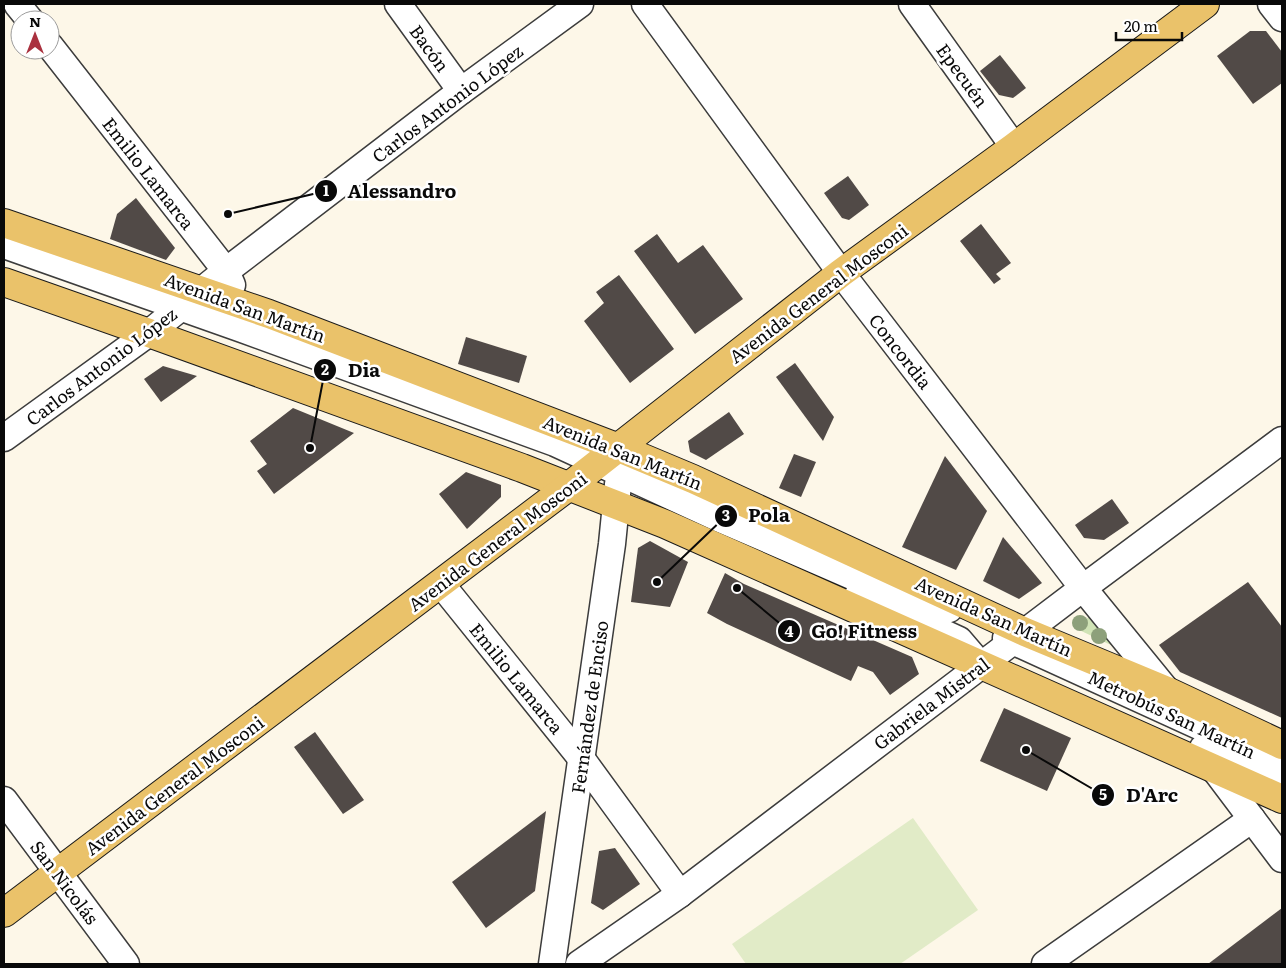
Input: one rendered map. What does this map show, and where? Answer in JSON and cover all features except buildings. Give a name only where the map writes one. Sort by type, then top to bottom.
[{"type":"main road","name":"Avenida General Mosconi","points":[[4,913],[441,584],[604,476],[841,273],[1205,4]]},
{"type":"main road","name":"Avenida San Martín","points":[[4,223],[241,304],[604,476],[674,528],[1004,647],[1167,691],[1282,745]]},
{"type":"main road","name":"Avenida San Martín","points":[[4,282],[165,320],[522,468],[604,476],[693,479],[1004,647],[1215,770],[1282,799]]},
{"type":"street","name":"Bacón","points":[[398,4],[461,91]]},
{"type":"street","name":"Carlos Antonio López","points":[[4,438],[165,320],[461,91],[580,4]]},
{"type":"street","name":"Concordia","points":[[644,4],[841,273],[1083,588],[1167,691]]},
{"type":"street","name":"Epecuén","points":[[912,4],[1014,147]]},
{"type":"street","points":[[1271,4],[1282,18]]},
{"type":"street","name":"Emilio Lamarca","points":[[60,59],[226,271],[241,304]]},
{"type":"street","name":"Metrobús San Martín","points":[[4,244],[165,320]]},
{"type":"street","name":"Metrobús San Martín","points":[[4,263],[165,320],[545,440],[604,476],[862,597],[959,640],[1004,647],[1282,764]]},
{"type":"street","name":"Gabriela Mistral","points":[[579,964],[680,894],[1004,647],[1282,440]]},
{"type":"street","name":"Fernández de Enciso","points":[[552,964],[610,553],[604,476]]},
{"type":"street","name":"Emilio Lamarca","points":[[441,584],[581,758],[680,894]]},
{"type":"street","name":"Metrobús San Martín","points":[[1004,647],[1042,674],[1282,784]]},
{"type":"street","points":[[1215,770],[1282,859]]},
{"type":"street","name":"San Nicolás","points":[[4,800],[126,964]]},
{"type":"street","points":[[1045,964],[1252,819]]},
{"type":"green space","points":[[1090,616],[1115,647],[1075,628]]},
{"type":"green space","points":[[913,818],[978,910],[900,964],[746,964],[732,944]]},
{"type":"place","name":"Alessandro","points":[[228,214]]},
{"type":"place","name":"Dia","points":[[310,448]]},
{"type":"place","name":"Pola","points":[[657,582]]},
{"type":"place","name":"Go! Fitness","points":[[737,588]]},
{"type":"place","name":"D'Arc","points":[[1026,750]]}]
